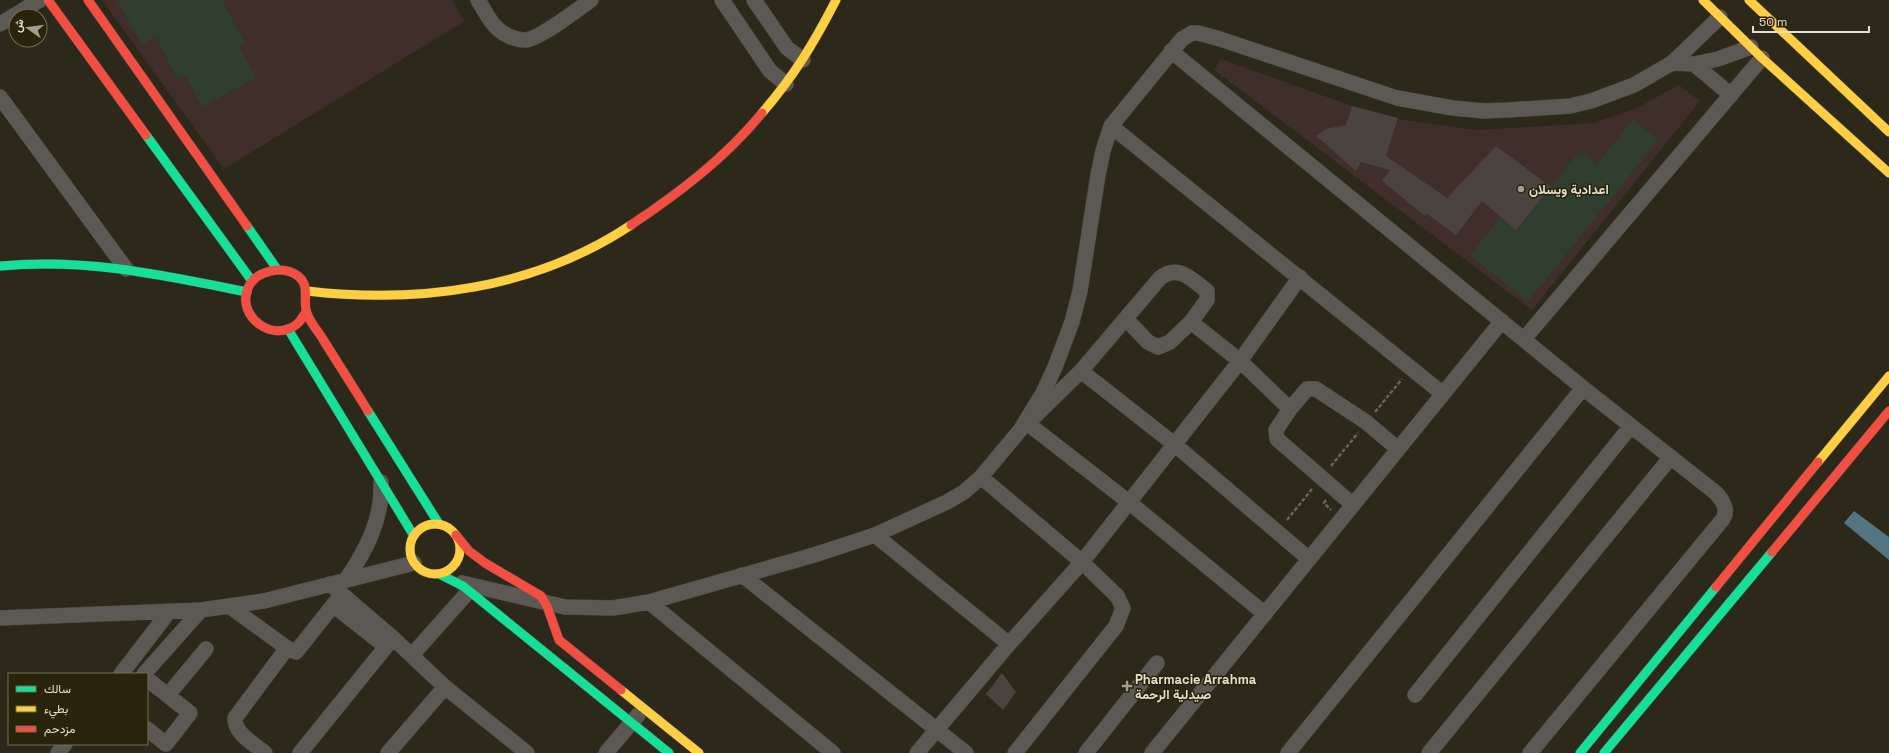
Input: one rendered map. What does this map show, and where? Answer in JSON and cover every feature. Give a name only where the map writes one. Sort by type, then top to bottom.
[{"type":"street","points":[[0,24],[40,0]]},
{"type":"street","points":[[48,0],[252,281]]},
{"type":"street","points":[[88,0],[277,269]]},
{"type":"street","points":[[478,0],[497,28],[506,35],[516,39],[526,40],[544,32],[591,0]]},
{"type":"street","points":[[722,0],[770,71],[786,84]]},
{"type":"street","points":[[754,0],[787,48],[803,60]]},
{"type":"street","points":[[307,292],[357,296],[440,292],[488,285],[531,273],[574,256],[616,234],[671,199],[711,167],[751,128],[803,60],[828,18],[836,0]]},
{"type":"street","points":[[1703,0],[1762,58],[1889,173]]},
{"type":"street","points":[[1749,0],[1889,132]]},
{"type":"street","points":[[1024,426],[1043,393],[1072,322],[1080,291],[1100,163],[1111,126],[1171,51],[1186,35],[1192,33],[1207,34],[1397,98],[1453,108],[1484,111],[1570,106],[1591,101],[1634,85],[1672,62],[1720,17]]},
{"type":"street","points":[[1672,62],[1694,64],[1714,60],[1751,47]]},
{"type":"street","points":[[1171,51],[1583,388],[1716,493],[1724,505],[1725,515],[1530,753]]},
{"type":"street","points":[[1524,339],[1762,58]]},
{"type":"street","points":[[1694,64],[1731,94]]},
{"type":"street","points":[[0,97],[126,269]]},
{"type":"street","points":[[1111,126],[1300,277],[1443,394]]},
{"type":"street","points":[[0,266],[28,262],[50,262],[126,269],[247,292]]},
{"type":"street","points":[[277,269],[287,270],[303,282],[307,292],[308,301],[306,312],[297,324],[288,329],[276,331],[262,327],[254,321],[248,312],[246,303],[247,292],[252,281],[263,272],[277,269]]},
{"type":"street","points":[[439,524],[425,526],[414,536],[410,549],[414,563],[425,572],[548,604],[565,607],[613,608],[649,602],[814,555],[875,535],[948,502],[964,492],[981,477],[1024,426],[1081,371],[1160,278],[1168,272],[1177,271],[1207,291],[1207,300],[1191,322],[1170,342],[1158,347],[1148,342],[1126,319]]},
{"type":"street","points":[[917,753],[1082,562],[1130,503],[1174,444],[1240,361],[1300,277]]},
{"type":"street","points":[[306,312],[439,524],[451,530],[469,551],[485,563],[541,596],[548,604],[554,632],[559,640],[699,753]]},
{"type":"street","points":[[1152,753],[1502,321]]},
{"type":"street","points":[[1191,322],[1240,361],[1290,409]]},
{"type":"street","points":[[288,329],[414,536]]},
{"type":"street","points":[[1081,371],[1174,444],[1309,559]]},
{"type":"street","points":[[1580,753],[1889,376]]},
{"type":"street","points":[[1353,505],[1276,439],[1276,430],[1290,409],[1307,389],[1312,388],[1324,392],[1366,422],[1398,449]]},
{"type":"street","points":[[1288,753],[1583,388]]},
{"type":"street","points":[[1604,753],[1889,411]]},
{"type":"street","points":[[1024,426],[1130,503],[1265,614]]},
{"type":"street","points":[[1415,695],[1630,426]]},
{"type":"street","points":[[1429,753],[1671,457]]},
{"type":"street","points":[[981,477],[1082,562],[1118,596],[1124,608],[1123,614],[1116,626],[1014,753]]},
{"type":"street","points":[[229,606],[287,648],[296,652],[340,593],[362,555],[379,513],[382,499],[381,480]]},
{"type":"street","points":[[446,577],[458,558],[460,550],[456,535]]},
{"type":"street","points":[[875,535],[1010,644]]},
{"type":"street","points":[[340,593],[414,563]]},
{"type":"street","points":[[742,575],[966,753]]},
{"type":"street","points":[[446,577],[469,591],[669,753]]},
{"type":"street","points":[[0,618],[168,613],[201,610],[264,601],[330,584],[389,642],[412,655],[445,687],[527,753]]},
{"type":"street","points":[[412,655],[469,591]]},
{"type":"street","points":[[649,602],[833,753]]},
{"type":"street","points":[[145,673],[201,610]]},
{"type":"street","points":[[122,673],[168,613]]},
{"type":"street","points":[[300,753],[389,642]]},
{"type":"street","points":[[265,753],[239,731],[235,718],[287,648]]},
{"type":"street","points":[[168,695],[206,649]]},
{"type":"street","points":[[1086,753],[1157,663]]},
{"type":"street","points":[[148,680],[190,713],[166,744],[148,730]]},
{"type":"street","points":[[388,753],[445,687]]},
{"type":"street","points":[[606,753],[643,708]]},
{"type":"street","points":[[58,753],[65,745]]},
{"type":"path","points":[[1277,532],[1411,368]]},
{"type":"shaded area","points":[[102,0],[452,0],[465,21],[224,169]]},
{"type":"shaded area","points":[[1221,59],[1352,106],[1398,119],[1476,130],[1593,123],[1635,109],[1679,85],[1700,101],[1532,310],[1214,70]]},
{"type":"green space","points":[[117,0],[222,0],[245,43],[239,46],[256,78],[202,107],[185,75],[177,79],[156,37],[142,45]]},
{"type":"green space","points":[[1633,119],[1658,140],[1528,302],[1470,255],[1500,217],[1517,230],[1580,150],[1597,164]]},
{"type":"water","points":[[1854,511],[1889,537],[1889,560],[1844,523]]},
{"type":"building","name":"اعدادية ويسلان","points":[[1352,106],[1398,118],[1386,156],[1447,198],[1496,146],[1551,187],[1516,230],[1482,201],[1456,235],[1427,214],[1425,216],[1382,181],[1390,170],[1361,162],[1356,171],[1316,136],[1326,129],[1346,125]]},
{"type":"building","points":[[1002,673],[1016,692],[1003,710],[986,694]]},
{"type":"traffic: fast","points":[[146,135],[252,281]]},
{"type":"traffic: fast","points":[[247,226],[277,269]]},
{"type":"traffic: fast","points":[[0,266],[32,264],[94,266],[155,274],[247,292]]},
{"type":"traffic: fast","points":[[288,329],[414,536]]},
{"type":"traffic: fast","points":[[368,411],[439,524]]},
{"type":"traffic: fast","points":[[1604,753],[1772,552]]},
{"type":"traffic: fast","points":[[439,574],[463,586],[669,753]]},
{"type":"traffic: fast","points":[[1580,753],[1716,587]]},
{"type":"traffic: slow","points":[[762,113],[803,59],[836,0]]},
{"type":"traffic: slow","points":[[1703,0],[1762,58],[1889,173]]},
{"type":"traffic: slow","points":[[1749,0],[1889,132]]},
{"type":"traffic: slow","points":[[307,291],[349,295],[391,295],[433,293],[475,287],[516,277],[556,264],[594,247],[631,225]]},
{"type":"traffic: slow","points":[[1818,462],[1889,376]]},
{"type":"traffic: slow","points":[[435,524],[445,526],[453,531],[458,539],[460,549],[458,559],[453,567],[445,572],[435,574],[425,572],[417,567],[412,559],[410,549],[412,539],[417,531],[425,526],[435,524]]},
{"type":"traffic: slow","points":[[621,690],[699,753]]},
{"type":"traffic: jam","points":[[48,0],[146,135]]},
{"type":"traffic: jam","points":[[88,0],[247,226]]},
{"type":"traffic: jam","points":[[631,225],[701,174],[733,145],[762,113]]},
{"type":"traffic: jam","points":[[306,312],[297,324],[288,329],[278,331],[268,329],[259,324],[252,317],[247,308],[246,298],[248,288],[257,277],[270,271],[285,271],[298,276],[302,280],[305,289],[308,317],[368,411]]},
{"type":"traffic: jam","points":[[1772,552],[1889,411]]},
{"type":"traffic: jam","points":[[1716,587],[1818,462]]},
{"type":"traffic: jam","points":[[456,535],[469,551],[485,563],[541,596],[547,606],[559,640],[621,690]]},
{"type":"place","name":"اعدادية ويسلان","points":[[1521,189]]},
{"type":"place","name":"Pharmacie Arrahma صيدلية الرحمة","points":[[1127,686]]}]
